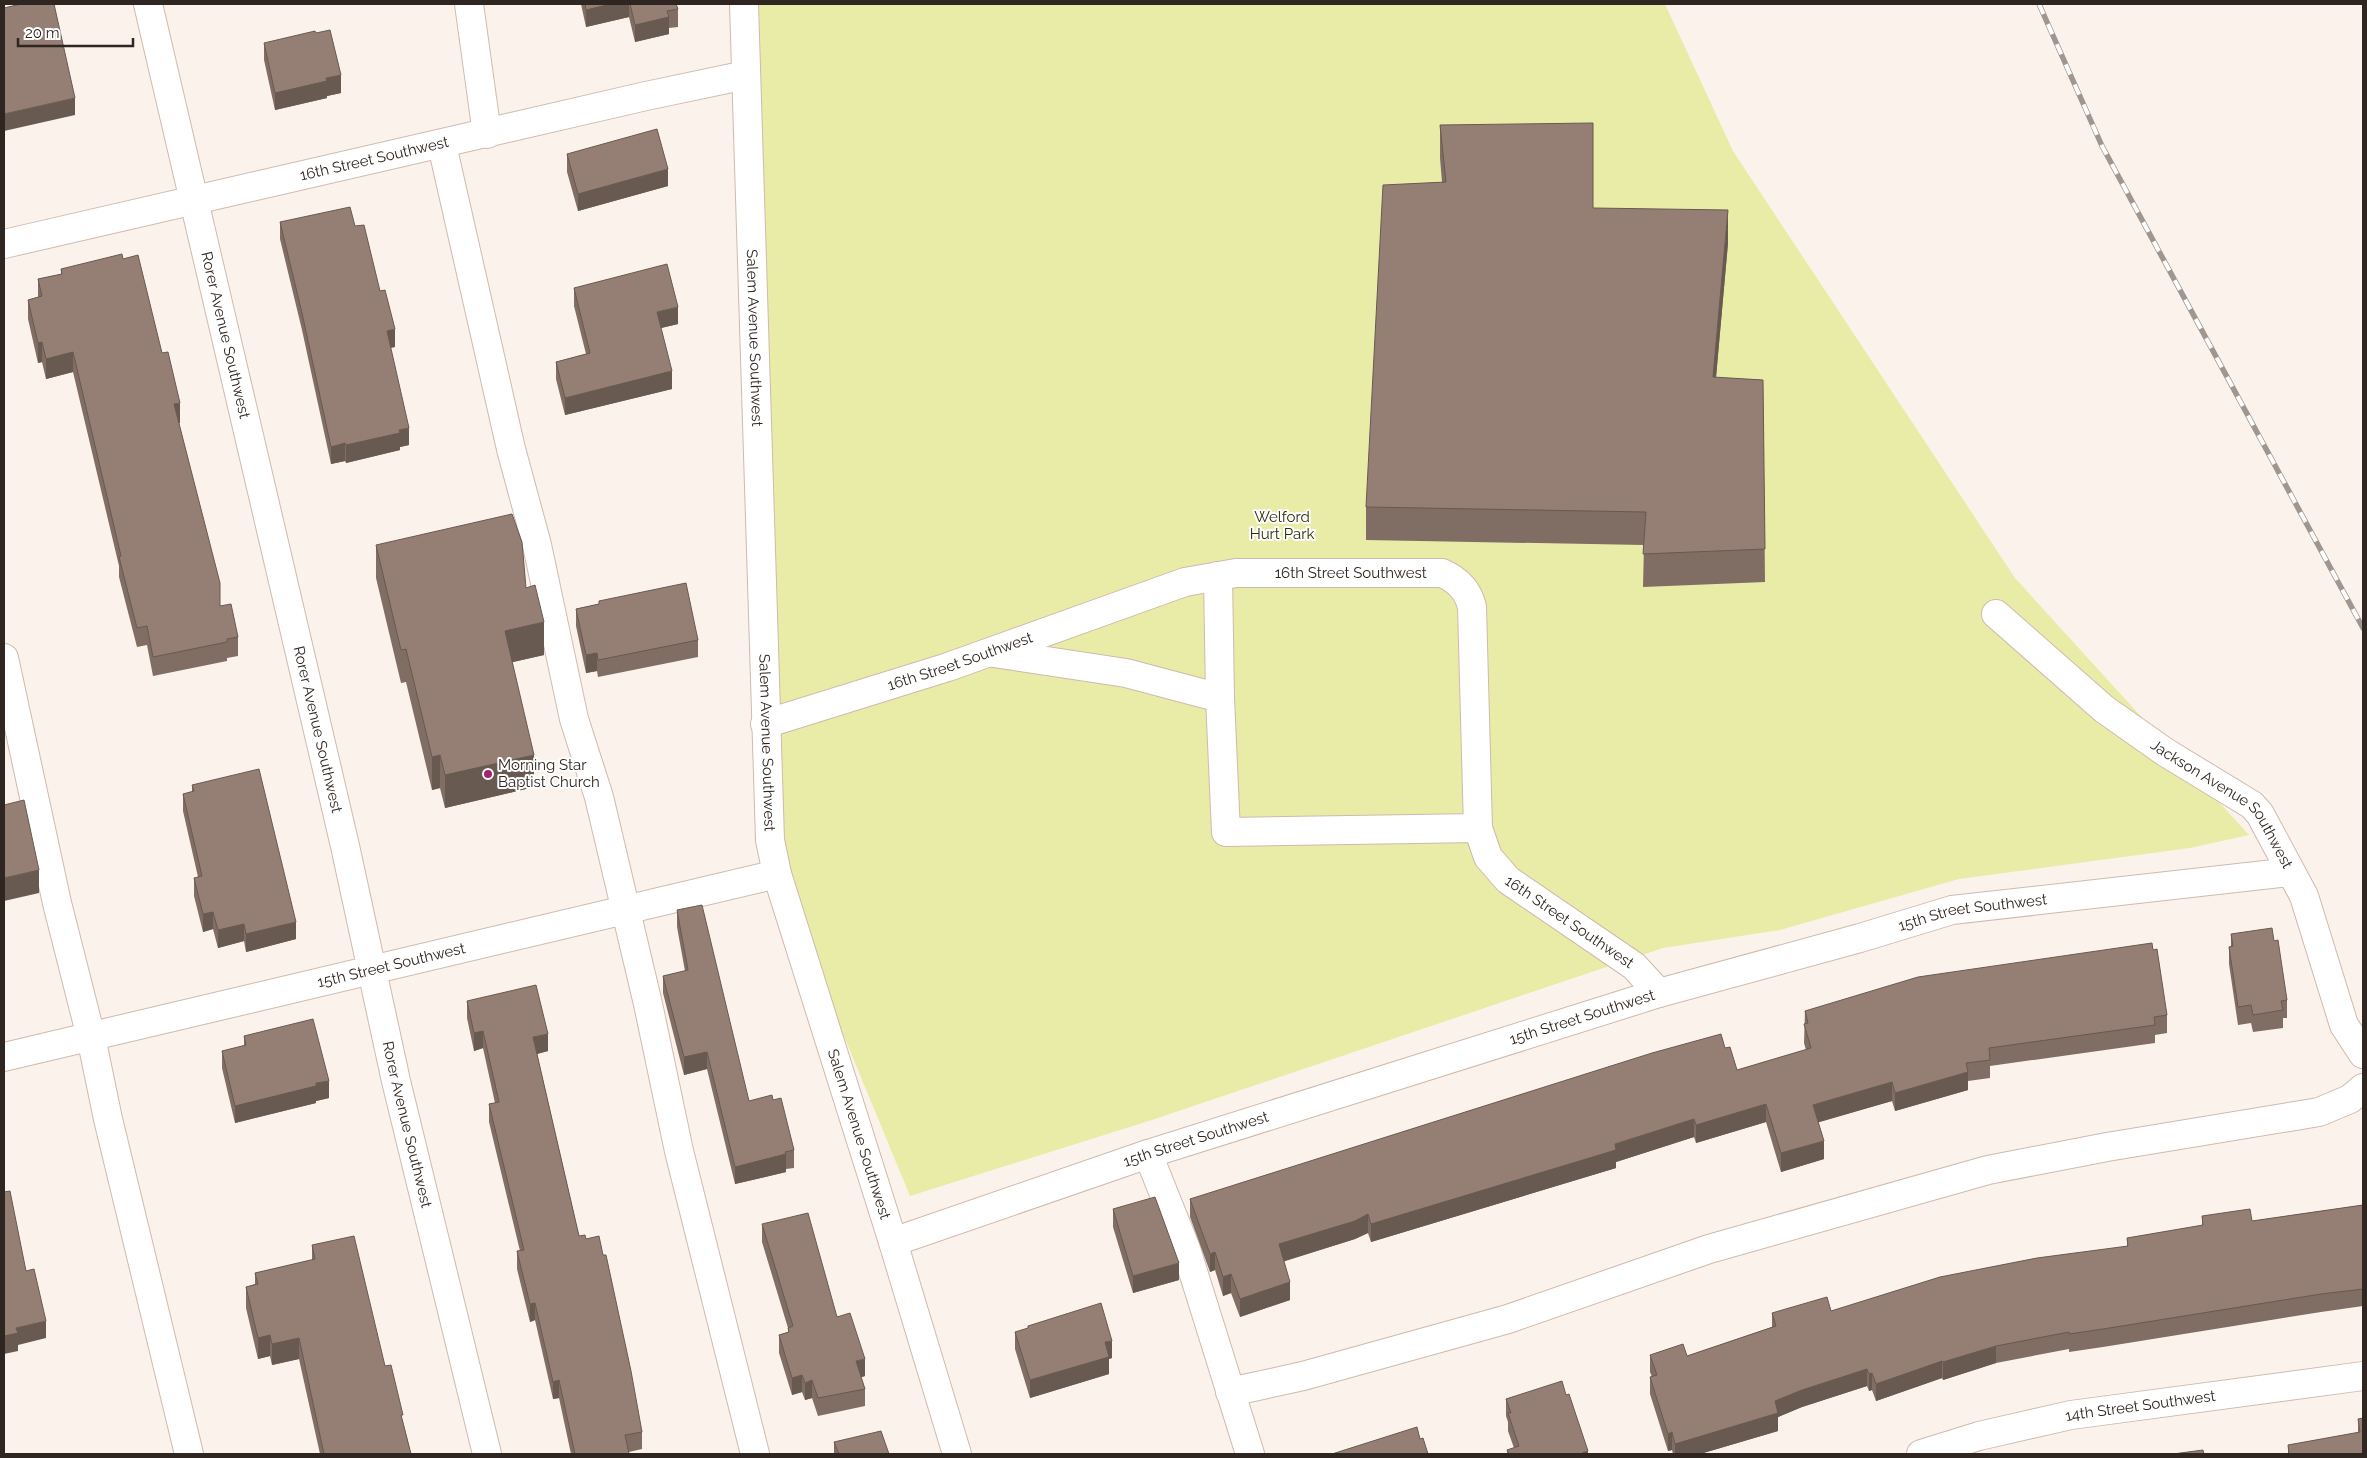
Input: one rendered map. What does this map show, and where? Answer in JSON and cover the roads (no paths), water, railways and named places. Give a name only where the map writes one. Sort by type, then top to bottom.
[{"type":"street","name":"Rorer Avenue Southwest","points":[[148,4],[345,846],[396,1081],[487,1454]]},
{"type":"street","points":[[469,4],[487,134]]},
{"type":"street","name":"Salem Avenue Southwest","points":[[744,4],[770,840],[777,874],[893,1242],[957,1454]]},
{"type":"street","name":"16th Street Southwest","points":[[4,244],[442,145],[646,96],[746,75]]},
{"type":"street","points":[[442,145],[511,449],[537,545],[574,719],[599,796],[648,1004],[679,1151],[755,1454]]},
{"type":"street","name":"16th Street Southwest","points":[[765,724],[991,652],[1185,582],[1236,573],[1442,573],[1456,578],[1469,596],[1472,607],[1478,828],[1488,856],[1508,880],[1634,966],[1659,993]]},
{"type":"street","points":[[1218,576],[1220,698],[1226,832],[1478,828]]},
{"type":"street","name":"Jackson Avenue Southwest","points":[[1996,614],[2104,709],[2165,752],[2252,805],[2260,814],[2304,896],[2344,1025],[2363,1054]]},
{"type":"street","points":[[991,652],[1126,673],[1220,698]]},
{"type":"street","points":[[4,658],[57,903],[91,1037],[108,1119],[189,1454]]},
{"type":"street","name":"15th Street Southwest","points":[[893,1242],[1148,1154],[1659,993],[1860,938],[1952,910],[2229,877],[2290,872]]},
{"type":"street","name":"15th Street Southwest","points":[[4,1058],[777,874]]},
{"type":"street","points":[[1230,1392],[1303,1376],[1508,1318],[1709,1249],[1988,1170],[2107,1146],[2319,1112],[2350,1099],[2363,1088]]},
{"type":"street","points":[[1148,1154],[1186,1249],[1250,1454]]},
{"type":"street","name":"14th Street Southwest","points":[[1921,1454],[1979,1436],[2072,1415],[2363,1376]]},
{"type":"railway","points":[[2039,4],[2102,146],[2363,628]]},
{"type":"place","name":"Morning Star Baptist Church","points":[[488,774]]},
{"type":"park label","name":"Welford Hurt Park","points":[[1282,526]]}]
